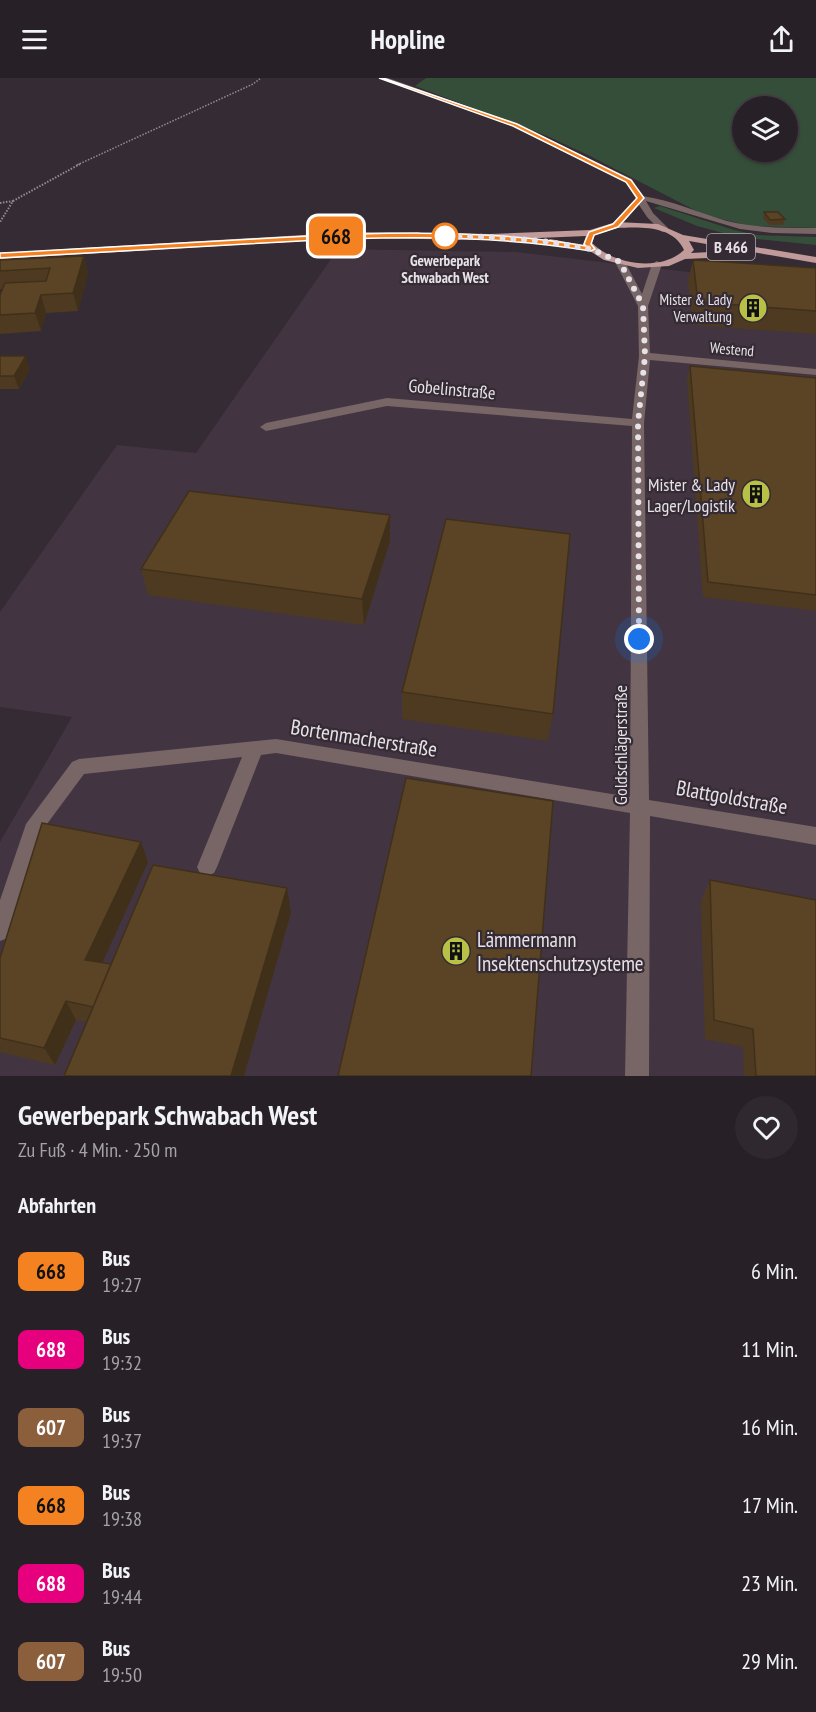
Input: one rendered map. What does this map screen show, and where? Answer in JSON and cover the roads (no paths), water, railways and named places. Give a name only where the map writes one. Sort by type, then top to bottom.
[{"type":"main road","points":[[0,256],[354,235],[490,237],[591,233],[616,225],[640,225],[665,230],[681,237],[687,243],[689,250],[685,256],[669,263],[620,262],[591,249],[542,241],[490,237]]},
{"type":"main road","points":[[591,233],[588,244],[591,249]]},
{"type":"main road","name":"B 466","points":[[681,237],[816,260]]},
{"type":"main road","name":"B 466","points":[[685,256],[723,254],[782,256]]},
{"type":"street","points":[[382,78],[515,125],[628,181],[650,215],[665,230]]},
{"type":"street","points":[[616,225],[641,198]]},
{"type":"street","points":[[641,198],[662,200],[730,225],[784,231],[816,231]]},
{"type":"street","name":"Goldschlägerstraße","points":[[620,262],[643,306]]},
{"type":"street","name":"Goldschlägerstraße","points":[[637,1076],[640,806],[638,423],[645,356],[643,306],[657,264]]},
{"type":"street","name":"Westend","points":[[645,356],[816,372]]},
{"type":"street","name":"Gobelinstraße","points":[[266,427],[387,402],[638,423]]},
{"type":"street","name":"Bortenmacherstraße","points":[[0,931],[36,824],[79,767],[276,746],[640,806]]},
{"type":"street","points":[[207,867],[255,748]]},
{"type":"street","name":"Blattgoldstraße","points":[[640,806],[816,836]]},
{"type":"place","name":"Gewerbepark Schwabach West","points":[[445,236]]},
{"type":"place","name":"Mister & Lady Verwaltung","points":[[753,308]]},
{"type":"place","name":"Mister & Lady Lager/Logistik","points":[[756,494]]},
{"type":"place","name":"Lämmermann Insektenschutzsysteme","points":[[456,951]]}]
